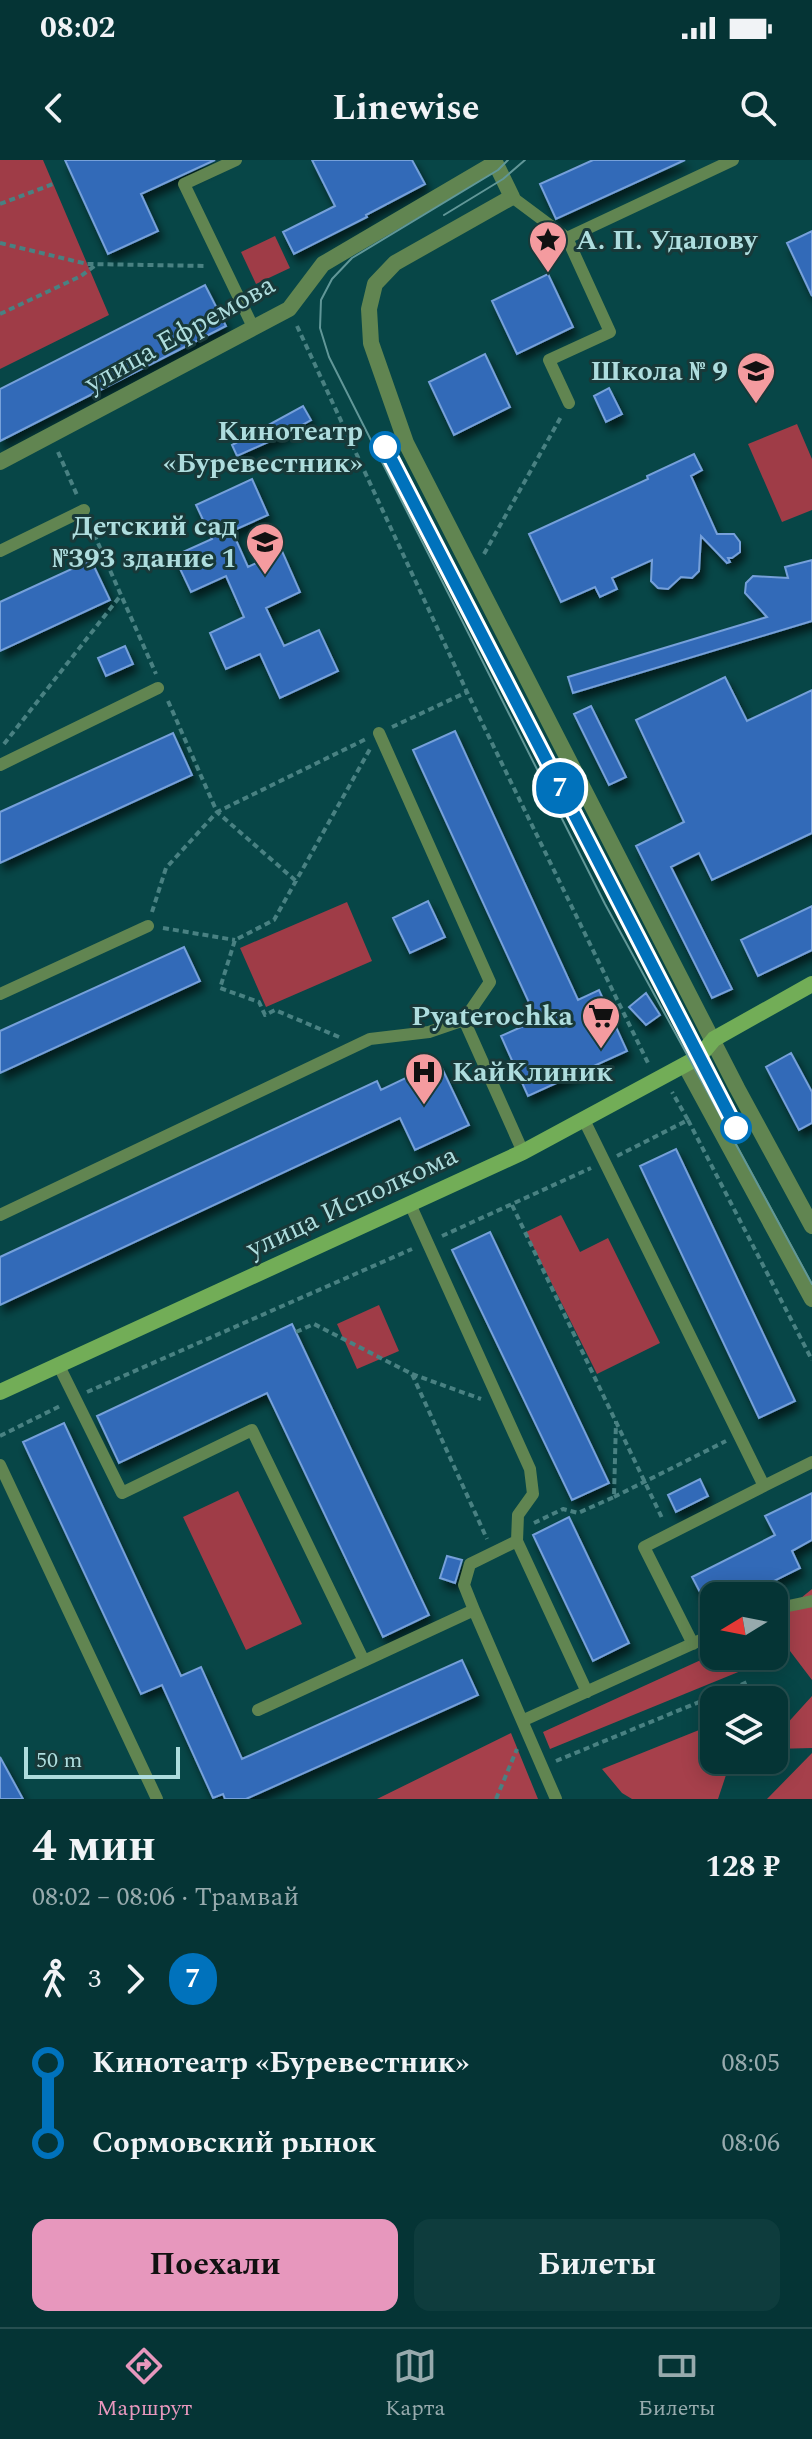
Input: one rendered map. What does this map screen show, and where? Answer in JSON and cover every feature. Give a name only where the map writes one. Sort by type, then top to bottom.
[{"type":"street","points":[[494,161],[512,197],[395,263],[375,284],[369,309],[371,343],[406,443],[812,1226]]},
{"type":"street","name":"улица Ефремова","points":[[0,462],[289,309],[323,264],[494,161]]},
{"type":"street","name":"улица Исполкома","points":[[0,1392],[523,1152],[699,1057],[714,1039],[812,984]]},
{"type":"street","points":[[685,1065],[812,1299]]},
{"type":"lane","points":[[236,160],[184,184],[253,327]]},
{"type":"lane","points":[[567,238],[733,160]]},
{"type":"lane","points":[[512,197],[567,238],[610,332],[549,360],[569,403]]},
{"type":"lane","points":[[0,551],[84,510]]},
{"type":"lane","points":[[0,765],[161,689]]},
{"type":"lane","points":[[0,1215],[370,1039],[429,1032],[464,1020],[490,982],[379,733]]},
{"type":"lane","points":[[0,994],[148,926]]},
{"type":"lane","points":[[464,1020],[523,1152]]},
{"type":"lane","points":[[584,1120],[764,1486]]},
{"type":"lane","points":[[410,1204],[530,1469],[533,1494],[518,1515],[517,1536],[587,1692]]},
{"type":"lane","points":[[59,1366],[122,1493],[252,1430],[364,1661]]},
{"type":"lane","points":[[693,1644],[644,1547],[812,1462]]},
{"type":"lane","points":[[0,1465],[157,1799]]},
{"type":"lane","points":[[517,1536],[470,1564],[464,1585],[556,1799]]},
{"type":"lane","points":[[788,1606],[812,1601]]},
{"type":"lane","points":[[258,1710],[474,1610]]},
{"type":"lane","points":[[525,1724],[700,1641]]},
{"type":"path","points":[[0,204],[53,184]]},
{"type":"path","points":[[0,243],[87,264],[224,266]]},
{"type":"path","points":[[0,314],[81,276],[97,264]]},
{"type":"path","points":[[289,309],[467,692],[657,1081],[669,1087],[688,1120],[812,1360]]},
{"type":"path","points":[[473,573],[569,403]]},
{"type":"path","points":[[51,435],[217,812],[296,881]]},
{"type":"path","points":[[0,749],[121,595]]},
{"type":"path","points":[[379,733],[274,920],[235,940],[148,926],[166,868],[217,812],[379,733],[467,692]]},
{"type":"path","points":[[235,940],[220,988],[259,1002],[265,1015],[275,1010],[359,1045]]},
{"type":"path","points":[[0,1436],[75,1399],[512,1205],[688,1120]]},
{"type":"path","points":[[512,1205],[669,1533]]},
{"type":"path","points":[[296,1332],[314,1324],[412,1374],[502,1407]]},
{"type":"path","points":[[412,1374],[489,1545]]},
{"type":"path","points":[[614,1497],[616,1421]]},
{"type":"path","points":[[517,1536],[563,1509],[578,1513],[739,1435]]},
{"type":"path","points":[[543,1767],[750,1681]]},
{"type":"path","points":[[496,1799],[525,1724]]},
{"type":"shaded area","points":[[0,160],[43,160],[109,315],[0,369]]},
{"type":"shaded area","points":[[275,236],[290,268],[256,284],[241,252]]},
{"type":"shaded area","points":[[797,424],[812,459],[812,510],[782,522],[748,444]]},
{"type":"shaded area","points":[[347,902],[372,961],[266,1007],[240,948]]},
{"type":"shaded area","points":[[561,1215],[580,1252],[608,1238],[660,1343],[597,1374],[526,1232]]},
{"type":"shaded area","points":[[379,1305],[399,1351],[357,1369],[337,1324]]},
{"type":"shaded area","points":[[238,1491],[302,1624],[246,1650],[183,1517]]},
{"type":"shaded area","points":[[812,1589],[812,1680],[788,1652],[788,1609]]},
{"type":"shaded area","points":[[700,1660],[700,1670],[743,1670],[550,1749],[543,1732]]},
{"type":"shaded area","points":[[812,1696],[812,1748],[788,1749],[788,1723]]},
{"type":"shaded area","points":[[700,1730],[700,1774],[726,1774],[718,1799],[632,1799],[622,1793],[602,1769]]},
{"type":"shaded area","points":[[511,1733],[538,1799],[377,1799]]},
{"type":"shaded area","points":[[812,1753],[812,1799],[767,1799]]},
{"type":"building","points":[[65,160],[215,160],[141,194],[158,231],[108,254]]},
{"type":"building","points":[[312,160],[412,160],[425,184],[294,254],[283,232],[335,206]]},
{"type":"building","points":[[593,160],[685,160],[556,219],[540,184]]},
{"type":"building","points":[[812,231],[812,296],[787,243]]},
{"type":"building","points":[[548,274],[573,327],[517,354],[492,301]]},
{"type":"building","points":[[205,285],[226,326],[0,441],[0,389]]},
{"type":"building","points":[[485,354],[510,407],[454,435],[429,382]]},
{"type":"building","points":[[609,388],[622,414],[606,422],[594,396]]},
{"type":"building","points":[[303,406],[311,420],[237,456],[232,445]]},
{"type":"building","points":[[694,454],[702,470],[691,476],[717,534],[734,534],[740,542],[740,552],[728,558],[730,562],[727,563],[701,536],[699,571],[692,578],[681,577],[668,589],[658,588],[651,581],[652,560],[612,578],[617,589],[600,597],[595,587],[561,602],[529,534],[648,479],[647,476]]},
{"type":"building","points":[[252,479],[268,515],[232,531],[248,567],[282,551],[300,592],[266,608],[284,646],[319,630],[338,671],[280,698],[260,654],[226,669],[210,633],[244,617],[226,576],[191,592],[174,556],[212,539],[196,505]]},
{"type":"building","points":[[91,560],[110,600],[0,651],[0,602]]},
{"type":"building","points":[[812,560],[812,621],[573,693],[568,677],[767,617],[745,593],[746,583],[753,576],[788,578],[785,567]]},
{"type":"building","points":[[125,646],[133,664],[106,676],[98,658]]},
{"type":"building","points":[[725,677],[747,721],[812,690],[812,833],[712,880],[699,853],[671,867],[732,989],[712,998],[636,846],[684,822],[636,720]]},
{"type":"building","points":[[591,706],[626,777],[609,785],[574,714]]},
{"type":"building","points":[[455,731],[578,1000],[599,990],[627,1051],[528,1096],[501,1036],[537,1020],[413,750]]},
{"type":"building","points":[[173,733],[192,775],[0,863],[0,812]]},
{"type":"building","points":[[428,901],[445,937],[410,953],[393,918]]},
{"type":"building","points":[[812,906],[812,950],[758,976],[741,940]]},
{"type":"building","points":[[184,947],[200,981],[0,1073],[0,1031]]},
{"type":"building","points":[[646,993],[660,1015],[646,1025],[629,1007]]},
{"type":"building","points":[[791,1053],[812,1092],[812,1123],[799,1130],[766,1067]]},
{"type":"building","points":[[439,1062],[469,1125],[415,1150],[400,1118],[0,1305],[0,1257],[377,1081],[381,1090]]},
{"type":"building","points":[[676,1149],[795,1401],[759,1418],[640,1166]]},
{"type":"building","points":[[490,1232],[609,1483],[572,1500],[452,1250]]},
{"type":"building","points":[[292,1324],[429,1615],[383,1637],[267,1393],[119,1463],[97,1416]]},
{"type":"building","points":[[64,1423],[181,1676],[201,1667],[242,1759],[462,1660],[478,1695],[246,1799],[225,1799],[223,1794],[213,1798],[162,1685],[141,1694],[23,1442]]},
{"type":"building","points":[[700,1479],[708,1496],[676,1512],[668,1495]]},
{"type":"building","points":[[812,1493],[812,1540],[792,1551],[800,1568],[772,1582],[700,1582],[700,1592],[692,1577],[775,1535],[765,1516]]},
{"type":"building","points":[[569,1517],[629,1643],[593,1661],[533,1535]]},
{"type":"building","points":[[447,1556],[462,1560],[455,1583],[440,1578]]},
{"type":"building","points":[[0,1757],[23,1799],[0,1799]]},
{"type":"tram line","points":[[508,160],[498,170],[352,258],[332,279],[321,300],[320,328],[329,357],[605,904],[812,1284]]},
{"type":"tram line","points":[[444,215],[503,179],[525,160]]},
{"type":"tram line","name":"7","points":[[385,447],[736,1128]]},
{"type":"tram line","points":[[492,655],[658,979]]},
{"type":"place","name":"А. П. Удалову","points":[[548,274]]},
{"type":"place","name":"Школа № 9","points":[[756,405]]},
{"type":"place","name":"Кинотеатр «Буревестник»","points":[[385,447]]},
{"type":"place","name":"Детский сад №393 здание 1","points":[[265,576]]},
{"type":"place","name":"Pyaterochka","points":[[601,1050]]},
{"type":"place","name":"КайКлиник","points":[[424,1106]]}]
